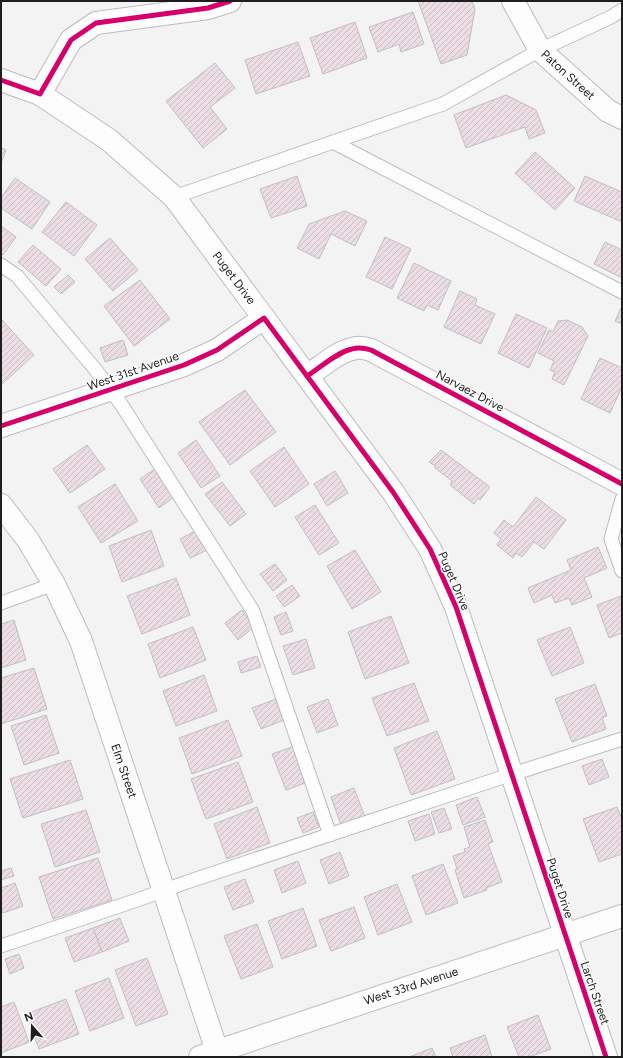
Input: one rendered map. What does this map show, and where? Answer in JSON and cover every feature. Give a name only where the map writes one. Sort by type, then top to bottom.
[{"type":"street","points":[[40,94],[71,40],[96,23],[208,8],[230,1]]},
{"type":"street","name":"Paton Street","points":[[513,1],[540,50],[608,111],[622,118]]},
{"type":"street","name":"Puget Drive","points":[[1,80],[40,94],[108,140],[174,197],[393,492],[430,549],[456,607],[513,774],[565,935]]},
{"type":"street","name":"West 31st Avenue","points":[[1,426],[184,365],[217,350],[264,318]]},
{"type":"street","name":"Narvaez Drive","points":[[307,376],[340,354],[351,349],[361,348],[371,350],[622,484]]},
{"type":"street","name":"Elm Street","points":[[1,504],[28,540],[54,584],[81,641],[164,890],[209,1054]]},
{"type":"street","name":"West 33rd Avenue","points":[[209,1054],[622,916]]},
{"type":"street","name":"Larch Street","points":[[565,935],[606,1057]]},
{"type":"lane","points":[[174,197],[443,104],[540,50],[611,17],[622,10]]},
{"type":"lane","points":[[333,142],[622,292]]},
{"type":"lane","points":[[1,265],[17,276],[121,404],[253,611],[330,835]]},
{"type":"lane","points":[[622,499],[611,539],[622,571]]},
{"type":"lane","points":[[1,603],[54,584]]},
{"type":"lane","points":[[1,946],[164,890],[622,739]]},
{"type":"building","points":[[418,1],[472,1],[475,9],[467,55],[441,64]]},
{"type":"building","points":[[413,12],[424,44],[401,52],[399,44],[378,52],[369,27]]},
{"type":"building","points":[[355,22],[367,58],[323,74],[310,38]]},
{"type":"building","points":[[298,42],[310,76],[256,94],[245,60]]},
{"type":"building","points":[[215,63],[235,88],[210,107],[227,129],[203,148],[166,101]]},
{"type":"building","points":[[506,95],[536,110],[545,133],[529,139],[525,127],[466,148],[454,115]]},
{"type":"building","points":[[1,148],[6,150],[1,163]]},
{"type":"building","points":[[535,152],[575,188],[555,210],[515,173]]},
{"type":"building","points":[[297,176],[307,206],[271,218],[260,189]]},
{"type":"building","points":[[585,176],[622,192],[622,222],[574,201]]},
{"type":"building","points":[[15,178],[50,202],[32,229],[1,208],[1,198]]},
{"type":"building","points":[[66,202],[97,225],[74,256],[42,232]]},
{"type":"building","points":[[345,211],[367,221],[355,246],[331,234],[319,259],[297,248],[309,224]]},
{"type":"building","points":[[1,226],[16,237],[3,255],[1,253]]},
{"type":"building","points":[[385,237],[411,249],[392,289],[366,277]]},
{"type":"building","points":[[110,238],[138,270],[113,291],[85,259]]},
{"type":"building","points":[[605,242],[622,250],[622,278],[594,264]]},
{"type":"building","points":[[33,245],[61,269],[46,286],[18,262]]},
{"type":"building","points":[[414,263],[451,281],[438,310],[427,305],[424,311],[397,298]]},
{"type":"building","points":[[68,275],[75,282],[61,294],[54,287]]},
{"type":"building","points":[[140,280],[170,319],[134,346],[104,306]]},
{"type":"building","points":[[460,291],[477,299],[475,305],[495,314],[481,344],[444,327]]},
{"type":"building","points":[[622,308],[622,324],[615,321]]},
{"type":"building","points":[[516,314],[547,328],[529,368],[498,353]]},
{"type":"building","points":[[1,319],[34,355],[1,385]]},
{"type":"building","points":[[567,320],[582,327],[588,336],[564,385],[552,379],[555,372],[550,370],[554,361],[538,353],[549,330],[553,332],[558,321]]},
{"type":"building","points":[[123,340],[128,355],[105,362],[100,348]]},
{"type":"building","points":[[600,358],[622,368],[622,387],[610,413],[581,399]]},
{"type":"building","points":[[245,390],[276,432],[230,465],[199,422]]},
{"type":"building","points":[[196,440],[220,476],[201,488],[178,453]]},
{"type":"building","points":[[87,445],[105,469],[70,493],[53,469]]},
{"type":"building","points":[[284,447],[309,484],[275,507],[250,471]]},
{"type":"building","points":[[441,450],[490,487],[480,500],[478,498],[474,504],[450,485],[452,481],[434,467],[436,466],[429,462]]},
{"type":"building","points":[[158,467],[177,495],[159,508],[140,479]]},
{"type":"building","points":[[335,471],[348,493],[327,506],[314,484]]},
{"type":"building","points":[[222,482],[246,514],[230,526],[205,494]]},
{"type":"building","points":[[115,484],[138,521],[101,543],[78,507]]},
{"type":"building","points":[[536,497],[566,520],[544,549],[534,542],[522,557],[516,553],[513,558],[497,545],[501,539],[494,533],[504,520],[513,527]]},
{"type":"building","points":[[315,505],[339,543],[319,555],[295,517]]},
{"type":"building","points":[[199,529],[209,549],[190,558],[180,539]]},
{"type":"building","points":[[151,530],[164,566],[122,582],[109,546]]},
{"type":"building","points":[[598,547],[607,568],[584,578],[592,597],[572,605],[569,598],[555,603],[552,595],[534,603],[528,588],[571,570],[567,560]]},
{"type":"building","points":[[355,550],[381,592],[352,609],[327,566]]},
{"type":"building","points":[[275,564],[287,580],[273,591],[260,574]]},
{"type":"building","points":[[176,578],[190,615],[142,634],[127,596]]},
{"type":"building","points":[[292,585],[300,596],[284,607],[276,596]]},
{"type":"building","points":[[621,596],[622,633],[609,638],[597,605]]},
{"type":"building","points":[[242,610],[254,627],[238,640],[225,623]]},
{"type":"building","points":[[286,612],[293,631],[281,635],[274,617]]},
{"type":"building","points":[[391,616],[409,663],[365,679],[348,632]]},
{"type":"building","points":[[14,620],[26,660],[1,668],[1,624]]},
{"type":"building","points":[[193,627],[206,660],[160,678],[148,644]]},
{"type":"building","points":[[570,627],[584,663],[552,676],[537,640]]},
{"type":"building","points":[[306,639],[315,668],[293,675],[283,646]]},
{"type":"building","points":[[257,656],[261,667],[241,673],[238,662]]},
{"type":"building","points":[[34,668],[47,709],[1,724],[1,678]]},
{"type":"building","points":[[204,675],[217,711],[176,726],[163,691]]},
{"type":"building","points":[[414,683],[429,721],[387,736],[372,698]]},
{"type":"building","points":[[595,684],[607,716],[602,718],[606,729],[572,742],[555,699]]},
{"type":"building","points":[[276,699],[284,720],[261,729],[252,708]]},
{"type":"building","points":[[328,699],[338,725],[317,733],[307,707]]},
{"type":"building","points":[[46,715],[59,753],[24,765],[11,726]]},
{"type":"building","points":[[228,720],[242,756],[192,774],[179,738]]},
{"type":"building","points":[[437,731],[455,779],[411,795],[394,748]]},
{"type":"building","points":[[295,746],[308,782],[286,790],[272,754]]},
{"type":"building","points":[[602,759],[609,777],[589,785],[582,766]]},
{"type":"building","points":[[70,760],[83,799],[23,818],[10,779]]},
{"type":"building","points":[[238,762],[253,802],[206,819],[191,779]]},
{"type":"building","points":[[354,788],[365,817],[341,825],[331,797]]},
{"type":"building","points":[[477,797],[485,817],[463,825],[456,805]]},
{"type":"building","points":[[257,807],[270,843],[227,859],[214,824]]},
{"type":"building","points":[[617,807],[622,819],[622,854],[599,862],[583,819]]},
{"type":"building","points":[[444,808],[452,829],[439,833],[431,812]]},
{"type":"building","points":[[86,810],[100,852],[55,867],[41,824]]},
{"type":"building","points":[[313,812],[319,827],[303,833],[297,818]]},
{"type":"building","points":[[429,814],[435,834],[415,841],[408,821]]},
{"type":"building","points":[[485,820],[493,842],[488,844],[502,882],[486,888],[487,890],[464,898],[455,870],[457,869],[453,856],[465,852],[464,849],[470,847],[464,827]]},
{"type":"building","points":[[340,852],[349,876],[329,884],[320,860]]},
{"type":"building","points":[[98,858],[112,900],[53,919],[39,877]]},
{"type":"building","points":[[298,861],[306,883],[282,893],[274,870]]},
{"type":"building","points":[[443,864],[458,903],[426,915],[412,876]]},
{"type":"building","points":[[11,868],[14,876],[1,880],[1,871]]},
{"type":"building","points":[[245,879],[254,902],[233,910],[224,887]]},
{"type":"building","points":[[15,883],[23,906],[3,913],[1,906],[1,888]]},
{"type":"building","points":[[397,884],[412,922],[378,935],[364,897]]},
{"type":"building","points":[[354,907],[365,938],[331,951],[319,920]]},
{"type":"building","points":[[303,908],[317,946],[282,959],[268,921]]},
{"type":"building","points":[[120,918],[129,941],[102,952],[93,928]]},
{"type":"building","points":[[257,924],[273,967],[241,979],[224,936]]},
{"type":"building","points":[[93,928],[102,952],[74,962],[65,938]]},
{"type":"building","points":[[19,954],[24,968],[10,974],[5,959]]},
{"type":"building","points":[[147,958],[168,1014],[136,1026],[115,970]]},
{"type":"building","points":[[109,978],[124,1018],[90,1031],[75,991]]},
{"type":"building","points":[[66,999],[79,1034],[39,1049],[26,1014]]},
{"type":"building","points":[[14,1002],[29,1042],[1,1053],[1,1007]]},
{"type":"building","points":[[538,1015],[551,1049],[529,1057],[519,1057],[507,1027]]},
{"type":"building","points":[[485,1035],[492,1057],[453,1057],[450,1048]]},
{"type":"building","points":[[432,1048],[436,1057],[409,1057]]},
{"type":"cycle path","points":[[1,80],[40,94],[71,40],[96,23],[208,8],[230,1]]},
{"type":"cycle path","points":[[1,426],[184,365],[217,350],[264,318],[393,492],[430,549],[456,607],[606,1057]]},
{"type":"cycle path","points":[[307,376],[340,353],[354,348],[371,350],[622,484]]}]
